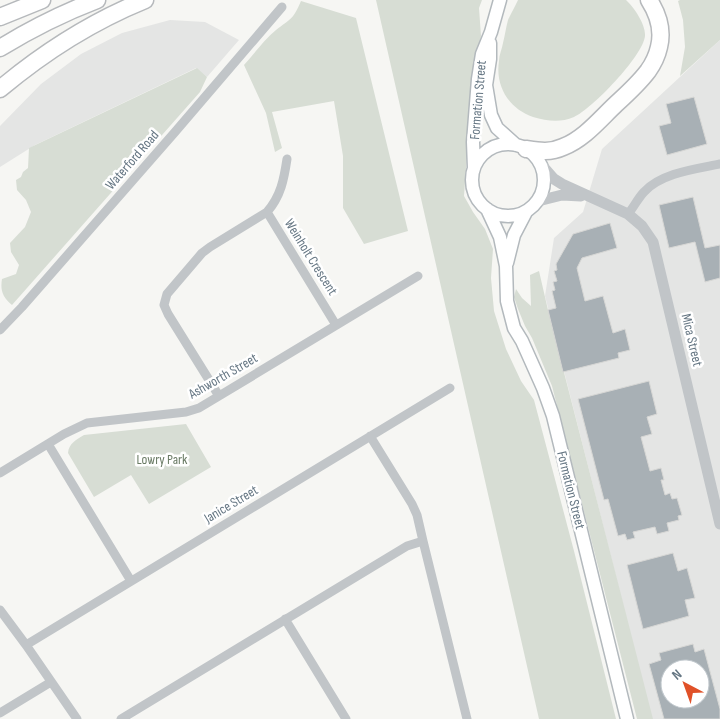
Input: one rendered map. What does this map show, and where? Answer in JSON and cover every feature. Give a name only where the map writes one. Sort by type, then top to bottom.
[{"type":"highway","points":[[0,6],[20,0]]},
{"type":"highway","points":[[0,17],[42,0]]},
{"type":"highway","points":[[0,48],[46,22],[97,0]]},
{"type":"highway","points":[[0,89],[38,58],[71,37],[111,15],[145,0]]},
{"type":"highway","points":[[521,147],[549,152],[571,143],[586,132],[648,71],[660,46],[658,18],[649,0]]},
{"type":"main road","name":"Formation Street","points":[[474,170],[473,142],[478,79],[482,54],[491,32],[500,0]]},
{"type":"main road","name":"Formation Street","points":[[491,32],[486,85],[491,115],[497,128],[521,147]]},
{"type":"main road","points":[[505,144],[521,147],[534,155],[544,172],[542,192],[538,201],[526,212],[516,215],[506,216],[487,210],[479,202],[474,192],[472,181],[478,161],[494,147],[505,144]]},
{"type":"main road","name":"Formation Street","points":[[487,210],[500,237],[506,266],[507,301],[514,328],[522,341],[543,388],[563,455],[627,719]]},
{"type":"main road","name":"Formation Street","points":[[506,266],[514,235],[526,212]]},
{"type":"street","name":"Waterford Road","points":[[0,330],[176,132],[282,7]]},
{"type":"street","points":[[266,212],[274,204],[280,192],[287,159]]},
{"type":"street","name":"Mica Street","points":[[540,163],[554,179],[628,214],[642,226],[653,242],[720,524]]},
{"type":"street","points":[[628,214],[645,191],[662,178],[720,164]]},
{"type":"street","name":"Mica Street","points":[[538,201],[562,195],[588,196]]},
{"type":"street","name":"Weinholt Crescent","points":[[219,396],[164,305],[167,294],[202,253],[266,212],[336,325]]},
{"type":"street","name":"Ashworth Street","points":[[0,473],[64,434],[87,424],[186,412],[199,408],[418,276]]},
{"type":"street","name":"Janice Street","points":[[26,644],[450,388]]},
{"type":"street","points":[[370,436],[418,515],[467,719]]},
{"type":"street","points":[[48,444],[131,581]]},
{"type":"street","points":[[121,719],[407,546],[423,541]]},
{"type":"street","points":[[0,610],[26,644],[77,719]]},
{"type":"street","points":[[285,620],[346,719]]},
{"type":"street","points":[[0,713],[51,682]]},
{"type":"shaded area","points":[[170,20],[205,22],[239,40],[207,77],[196,68],[35,145],[0,167],[0,126],[41,84],[81,54],[122,33]]},
{"type":"shaded area","points":[[720,40],[720,719],[652,719],[545,296],[554,238],[583,212],[602,149]]},
{"type":"green space","points":[[376,0],[482,0],[479,8],[481,36],[472,85],[464,196],[485,229],[493,249],[491,278],[494,311],[506,349],[521,381],[534,400],[616,719],[539,719]]},
{"type":"green space","points":[[518,0],[626,0],[639,16],[644,27],[645,36],[636,56],[616,81],[582,112],[569,119],[559,121],[533,117],[524,113],[511,102],[502,88],[499,79],[499,59],[507,23]]},
{"type":"green space","points":[[720,0],[720,40],[680,76],[685,47],[683,20],[678,1]]},
{"type":"green space","points":[[301,1],[356,18],[408,231],[364,244],[343,208],[343,156],[334,101],[272,112],[282,148],[275,152],[266,113],[244,65],[267,38],[291,18]]},
{"type":"green space","points":[[197,68],[207,77],[200,92],[12,305],[3,294],[1,283],[2,279],[16,274],[19,265],[11,252],[10,243],[25,227],[31,212],[26,200],[17,190],[16,180],[28,168],[29,148]]},
{"type":"green space","points":[[539,271],[653,719],[637,719],[552,386],[514,297],[516,289],[531,306],[530,275]]},
{"type":"green space","name":"Lowry Park","points":[[186,424],[211,467],[149,504],[131,475],[94,497],[68,453],[71,444],[84,435]]},
{"type":"building","points":[[694,97],[707,144],[667,155],[659,126],[671,123],[666,104]]},
{"type":"building","points":[[693,197],[705,248],[720,245],[720,278],[705,282],[695,242],[669,248],[659,205]]},
{"type":"building","points":[[610,223],[617,248],[582,258],[577,268],[585,301],[603,296],[613,333],[625,329],[630,350],[618,353],[619,358],[563,372],[548,310],[556,308],[552,291],[555,290],[553,282],[557,281],[554,271],[557,270],[556,264],[573,234]]},
{"type":"building","points":[[649,381],[657,414],[647,417],[652,434],[641,437],[650,471],[661,468],[664,480],[661,480],[665,495],[670,493],[672,499],[677,498],[682,515],[678,516],[679,520],[667,523],[669,531],[657,534],[655,527],[633,532],[635,538],[627,540],[625,534],[618,536],[608,499],[604,500],[578,399]]},
{"type":"building","points":[[673,553],[678,571],[687,568],[695,598],[685,600],[689,616],[643,629],[627,565]]},
{"type":"building","points":[[693,644],[695,652],[704,649],[707,659],[661,659],[659,653]]},
{"type":"building","points":[[660,660],[660,704],[649,664]]},
{"type":"building","points":[[710,672],[720,709],[720,719],[664,719],[661,709],[710,709]]}]
